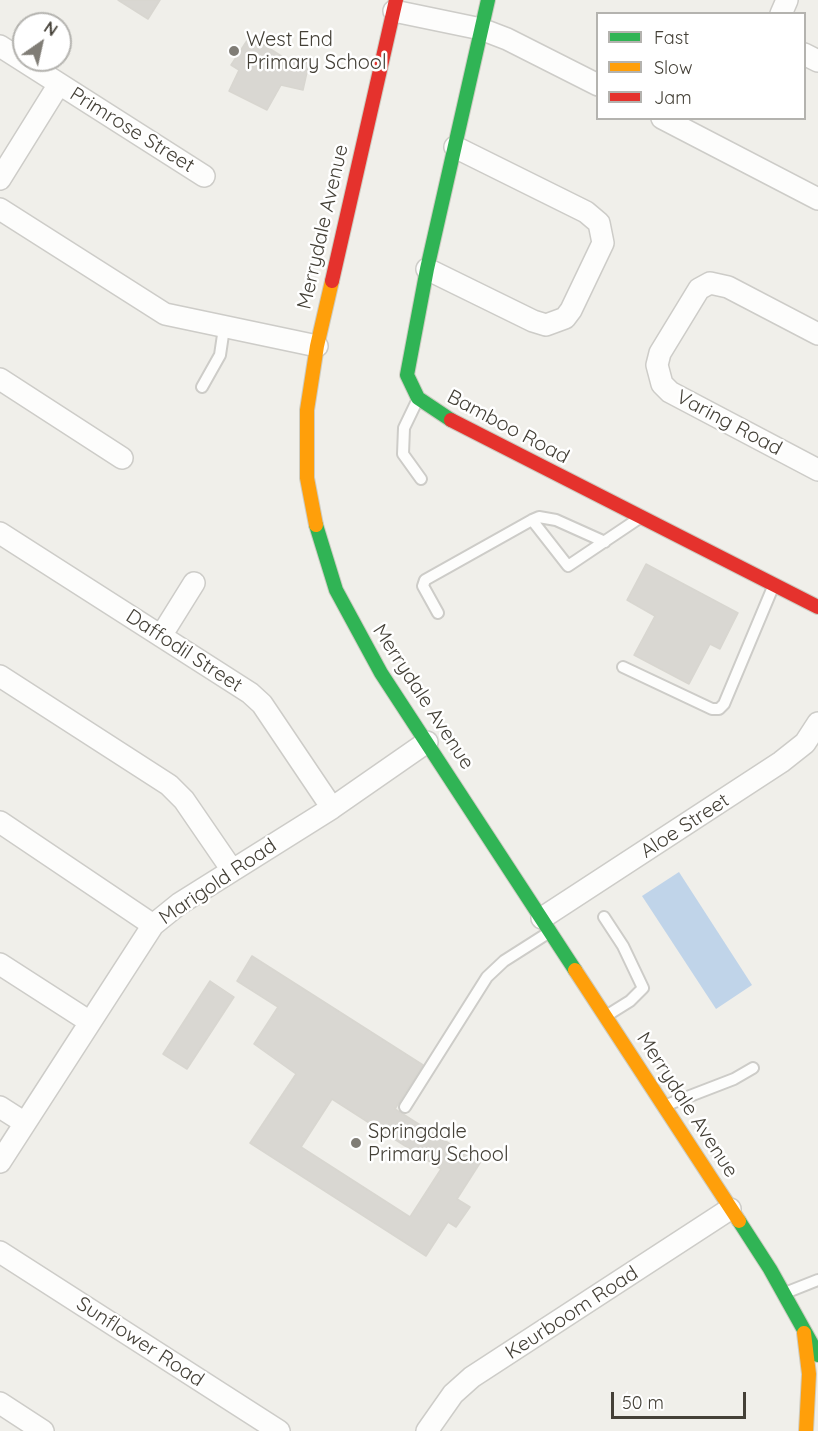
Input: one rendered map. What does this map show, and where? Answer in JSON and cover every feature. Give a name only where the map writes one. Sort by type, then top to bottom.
[{"type":"street","name":"Bamboo Road","points":[[488,0],[427,269],[407,375],[418,398],[466,430],[818,607]]},
{"type":"street","points":[[395,5],[481,29],[507,39],[596,85]]},
{"type":"street","name":"Merrydale Avenue","points":[[395,5],[317,346],[306,435],[307,478],[318,536],[336,590],[365,647],[784,1293],[818,1354]]},
{"type":"street","name":"Primrose Street","points":[[0,46],[204,176]]},
{"type":"street","points":[[0,179],[59,84]]},
{"type":"street","points":[[666,120],[818,199]]},
{"type":"street","points":[[427,269],[533,321],[546,325],[565,318],[571,310],[603,243],[599,224],[586,212],[455,147]]},
{"type":"street","points":[[0,209],[153,308],[180,319],[317,346]]},
{"type":"street","name":"Varing Road","points":[[818,333],[728,287],[710,284],[699,289],[660,352],[657,365],[662,384],[670,392],[818,470]]},
{"type":"street","points":[[0,379],[122,458]]},
{"type":"street","name":"Daffodil Street","points":[[0,533],[250,693],[262,704],[332,808]]},
{"type":"street","points":[[161,636],[194,583]]},
{"type":"street","points":[[0,676],[169,784],[184,800],[232,870]]},
{"type":"street","name":"Aloe Street","points":[[546,925],[781,762],[805,743],[818,723]]},
{"type":"street","name":"Marigold Road","points":[[0,1162],[153,926],[179,904],[332,808],[427,742]]},
{"type":"street","points":[[0,822],[153,926]]},
{"type":"street","points":[[0,964],[90,1022]]},
{"type":"street","points":[[0,1107],[25,1123]]},
{"type":"street","name":"Keurboom Road","points":[[427,1431],[453,1394],[472,1377],[730,1209]]},
{"type":"street","name":"Sunflower Road","points":[[0,1252],[279,1431]]},
{"type":"street","name":"Merrydale Avenue","points":[[806,1431],[811,1338]]},
{"type":"street","points":[[0,1404],[43,1431]]},
{"type":"street","points":[[810,1431],[818,1426]]},
{"type":"lane","points":[[202,387],[220,355],[224,328]]},
{"type":"lane","points":[[418,398],[404,428],[402,454],[421,479]]},
{"type":"lane","points":[[438,613],[423,586],[425,580],[538,517],[556,520],[605,542]]},
{"type":"lane","points":[[532,520],[568,566],[640,518]]},
{"type":"lane","points":[[623,667],[712,709],[719,709],[724,704],[774,585]]},
{"type":"lane","points":[[604,917],[623,946],[643,988],[630,1001],[605,1016]]},
{"type":"lane","points":[[405,1107],[487,977],[546,925]]},
{"type":"lane","points":[[664,1106],[753,1068]]},
{"type":"lane","points":[[784,1293],[818,1280]]},
{"type":"water","points":[[679,872],[752,985],[716,1009],[642,896]]},
{"type":"building","points":[[118,0],[160,0],[148,19]]},
{"type":"building","points":[[250,36],[286,59],[309,63],[303,90],[281,85],[267,110],[229,91],[239,70],[231,65]]},
{"type":"building","points":[[646,564],[738,613],[720,649],[710,644],[689,684],[634,655],[655,616],[627,600]]},
{"type":"building","points":[[252,956],[423,1065],[395,1109],[480,1163],[457,1199],[470,1207],[456,1227],[448,1222],[426,1256],[250,1143],[296,1074],[254,1044],[278,1007],[237,981]],"holes":[[[332,1099],[441,1169],[410,1217],[301,1147]]]},
{"type":"building","points":[[210,981],[234,997],[187,1069],[163,1054]]},
{"type":"traffic: fast","points":[[451,420],[418,398],[407,375],[427,269],[488,0]]},
{"type":"traffic: fast","points":[[316,525],[336,590],[381,673],[575,970]]},
{"type":"traffic: fast","points":[[739,1221],[770,1269],[818,1355]]},
{"type":"traffic: slow","points":[[316,525],[307,478],[307,410],[317,346],[332,281]]},
{"type":"traffic: slow","points":[[575,970],[739,1221]]},
{"type":"traffic: slow","points":[[804,1333],[809,1374],[806,1431]]},
{"type":"traffic: jam","points":[[332,281],[396,0]]},
{"type":"traffic: jam","points":[[451,420],[818,607]]},
{"type":"place","name":"West End Primary School","points":[[234,51]]},
{"type":"place","name":"Springdale Primary School","points":[[356,1143]]}]
